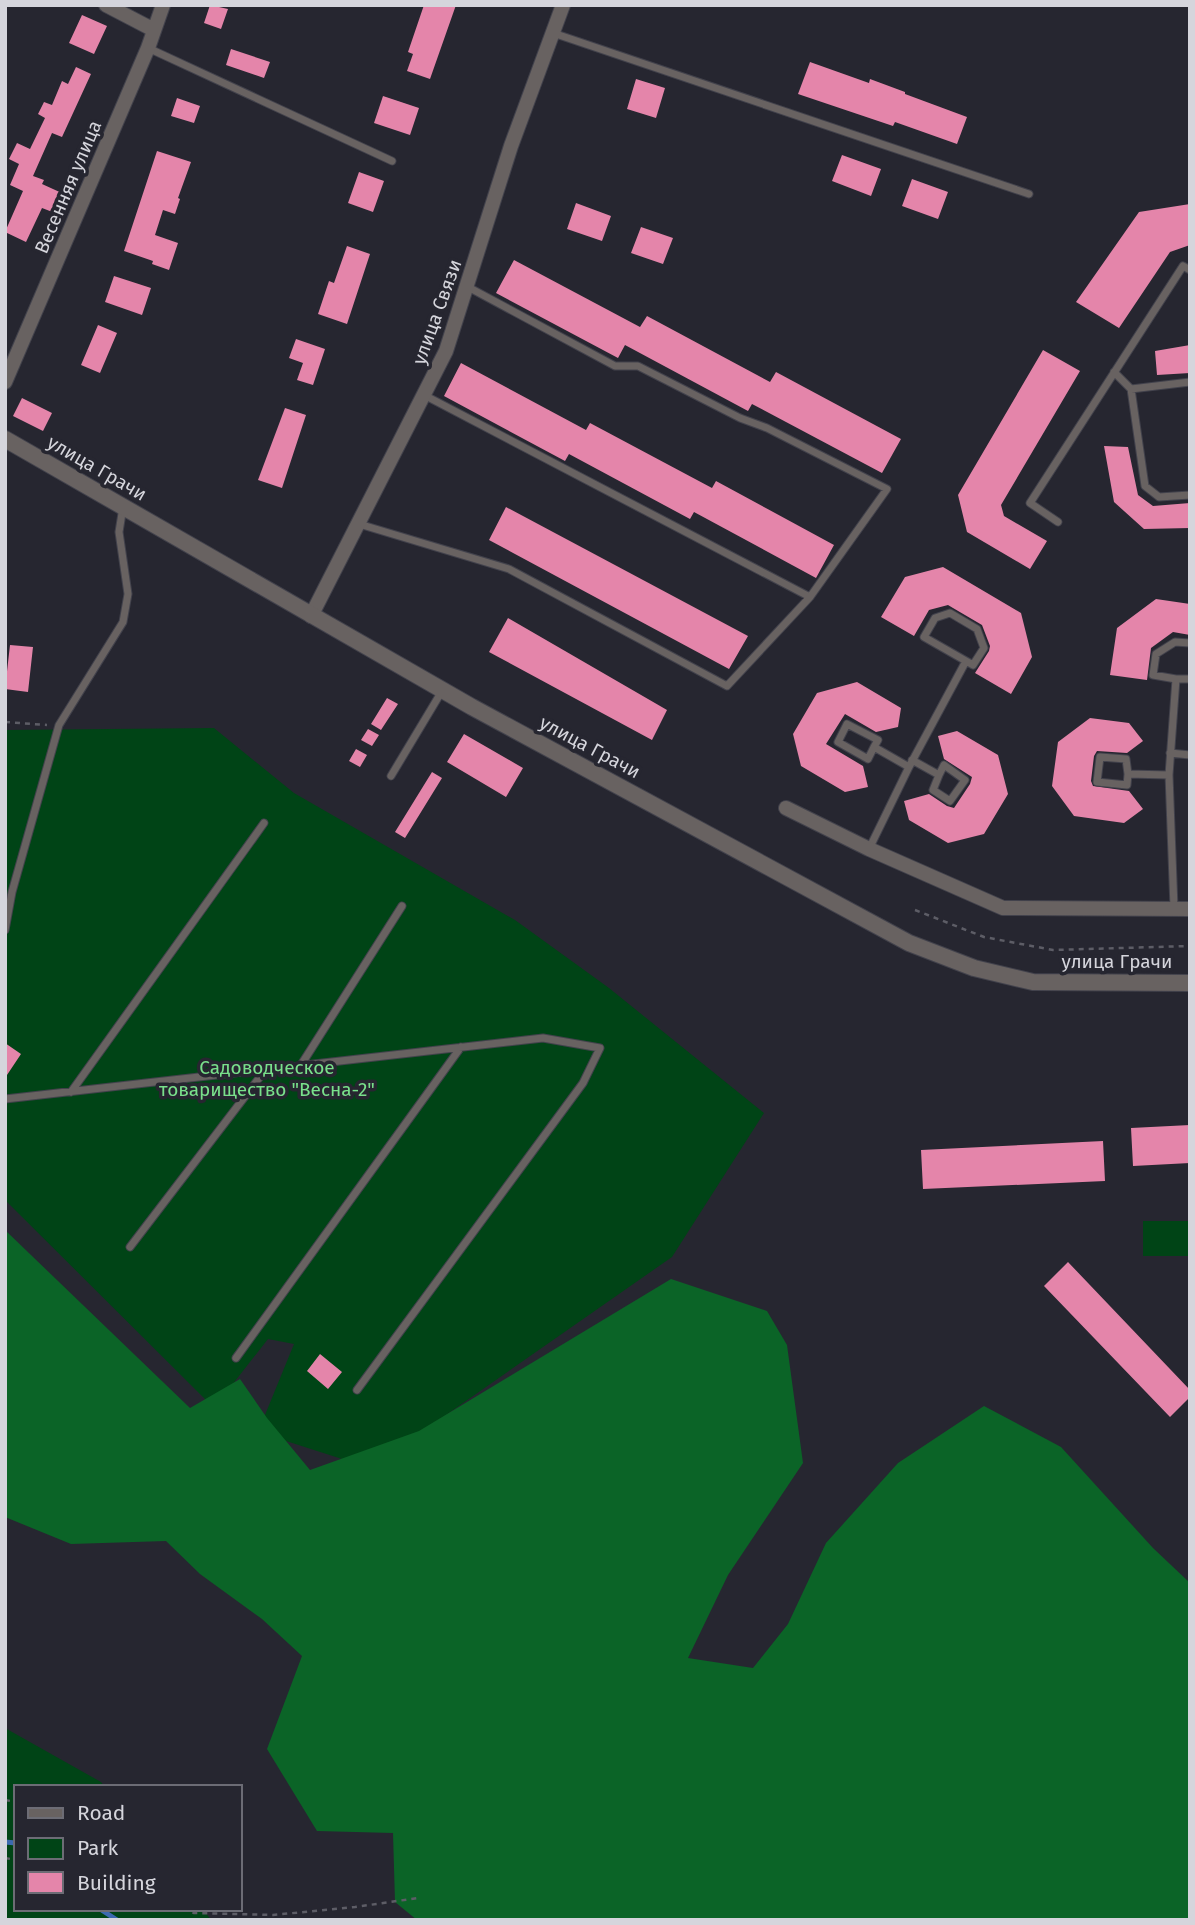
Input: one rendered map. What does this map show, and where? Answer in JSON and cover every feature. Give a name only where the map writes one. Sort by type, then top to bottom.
[{"type":"street","points":[[106,5],[154,30]]},
{"type":"street","name":"Весенняя улица","points":[[5,382],[148,48],[163,5]]},
{"type":"street","name":"улица Связи","points":[[311,616],[446,351],[511,146],[563,5]]},
{"type":"street","name":"улица Грачи","points":[[5,439],[443,690],[909,943],[974,968],[1032,982],[1190,983]]},
{"type":"street","points":[[786,808],[869,849],[1003,908],[1190,909]]},
{"type":"lane","points":[[553,33],[1029,194]]},
{"type":"lane","points":[[148,48],[391,161]]},
{"type":"lane","points":[[1058,522],[1030,503],[1183,266],[1190,270]]},
{"type":"lane","points":[[359,524],[509,569],[727,685],[810,597],[887,489],[638,366],[615,366],[468,287]]},
{"type":"lane","points":[[1114,372],[1132,389],[1145,486],[1159,497],[1190,495]]},
{"type":"lane","points":[[1132,389],[1190,382]]},
{"type":"lane","points":[[424,395],[810,597]]},
{"type":"lane","points":[[5,930],[12,892],[59,725],[123,622],[128,594],[119,532],[123,507]]},
{"type":"lane","points":[[950,613],[977,629],[984,648],[973,665],[966,661],[924,637],[935,618],[950,613]]},
{"type":"lane","points":[[1190,643],[1175,642],[1156,654],[1153,676],[1190,679]]},
{"type":"lane","points":[[869,849],[910,763],[966,661]]},
{"type":"lane","points":[[1174,908],[1168,775],[1177,679]]},
{"type":"lane","points":[[391,776],[443,690]]},
{"type":"lane","points":[[847,724],[877,740],[874,747],[868,759],[838,742],[847,724]]},
{"type":"lane","points":[[874,747],[939,775]]},
{"type":"lane","points":[[1170,753],[1190,755]]},
{"type":"lane","points":[[1100,757],[1126,759],[1128,774],[1127,785],[1097,782],[1100,757]]},
{"type":"lane","points":[[944,765],[965,780],[950,801],[933,790],[939,775],[944,765]]},
{"type":"lane","points":[[1128,774],[1168,775]]},
{"type":"lane","points":[[71,1091],[264,823]]},
{"type":"lane","points":[[301,1065],[402,906]]},
{"type":"lane","points":[[5,1099],[543,1038],[600,1048],[583,1083],[357,1390]]},
{"type":"lane","points":[[236,1358],[461,1047]]},
{"type":"lane","points":[[130,1247],[266,1069]]},
{"type":"path","points":[[5,722],[59,725]]},
{"type":"path","points":[[915,910],[984,937],[1053,950],[1190,946]]},
{"type":"path","points":[[188,1911],[273,1915],[418,1898]]},
{"type":"green space","name":"Садоводческое товарищество \"Весна-2\"","points":[[214,728],[294,793],[515,920],[609,988],[764,1113],[672,1257],[370,1468],[258,1432],[294,1344],[268,1339],[214,1408],[5,1200],[5,730]]},
{"type":"green space","points":[[1143,1221],[1190,1221],[1190,1256],[1143,1256]]},
{"type":"green space","points":[[5,1230],[190,1408],[240,1379],[267,1418],[310,1470],[419,1431],[671,1279],[767,1311],[787,1345],[803,1463],[728,1575],[688,1658],[753,1668],[788,1624],[826,1543],[898,1463],[984,1406],[1061,1447],[1153,1548],[1190,1583],[1190,1920],[417,1920],[395,1902],[393,1833],[317,1831],[267,1749],[302,1656],[262,1619],[200,1574],[166,1541],[71,1544],[5,1517]]},
{"type":"green space","points":[[5,1728],[103,1785],[14,1785],[14,1911],[204,1911],[211,1920],[5,1920]]},
{"type":"building","points":[[210,5],[228,9],[221,29],[204,23]]},
{"type":"building","points":[[424,5],[456,5],[430,79],[407,71],[413,54],[408,52]]},
{"type":"building","points":[[82,15],[107,26],[94,54],[69,43]]},
{"type":"building","points":[[231,49],[270,62],[264,78],[226,65]]},
{"type":"building","points":[[810,62],[869,83],[870,79],[967,117],[957,144],[895,122],[893,126],[798,94]]},
{"type":"building","points":[[76,67],[91,74],[62,137],[52,133],[33,176],[44,180],[42,184],[64,194],[55,213],[42,208],[26,242],[5,232],[23,191],[10,185],[19,164],[9,159],[17,143],[30,149],[45,118],[38,114],[44,102],[52,105],[62,81],[68,84]]},
{"type":"building","points":[[636,79],[665,88],[656,118],[627,109]]},
{"type":"building","points":[[383,96],[419,108],[410,135],[374,123]]},
{"type":"building","points":[[177,98],[200,106],[194,123],[171,116]]},
{"type":"building","points":[[157,151],[191,162],[175,214],[163,210],[155,235],[178,243],[169,270],[124,251]]},
{"type":"building","points":[[842,155],[881,169],[871,196],[832,181]]},
{"type":"building","points":[[359,172],[384,181],[373,212],[348,203]]},
{"type":"building","points":[[912,179],[948,192],[938,219],[902,206]]},
{"type":"building","points":[[576,203],[611,216],[602,241],[567,229]]},
{"type":"building","points":[[1190,204],[1190,245],[1170,252],[1119,328],[1076,302],[1139,212]]},
{"type":"building","points":[[641,227],[673,238],[663,264],[631,253]]},
{"type":"building","points":[[347,246],[370,254],[347,324],[318,314],[329,281],[334,283]]},
{"type":"building","points":[[514,260],[640,327],[647,316],[770,382],[776,372],[901,439],[882,473],[752,404],[748,411],[625,345],[618,358],[496,293]]},
{"type":"building","points":[[114,276],[151,288],[142,315],[105,302]]},
{"type":"building","points":[[98,325],[117,333],[100,373],[81,365]]},
{"type":"building","points":[[296,339],[325,349],[313,385],[297,380],[303,363],[289,358]]},
{"type":"building","points":[[1190,345],[1190,373],[1157,375],[1155,351]]},
{"type":"building","points":[[1043,350],[1080,371],[1001,505],[1004,516],[1047,541],[1030,569],[967,532],[958,495]]},
{"type":"building","points":[[461,363],[586,430],[590,423],[712,488],[716,481],[834,545],[816,578],[694,512],[690,519],[569,454],[565,461],[444,396]]},
{"type":"building","points":[[22,398],[52,413],[43,431],[13,416]]},
{"type":"building","points":[[285,408],[306,415],[282,488],[258,480]]},
{"type":"building","points":[[1104,446],[1128,447],[1138,495],[1153,506],[1190,503],[1190,528],[1144,529],[1114,502]]},
{"type":"building","points":[[506,507],[748,636],[729,669],[489,540]]},
{"type":"building","points":[[943,567],[1021,613],[1032,657],[1011,694],[975,673],[990,646],[982,625],[948,605],[929,610],[914,636],[881,617],[905,577]]},
{"type":"building","points":[[1156,599],[1190,604],[1190,635],[1173,632],[1151,648],[1147,680],[1110,675],[1117,628]]},
{"type":"building","points":[[508,618],[667,710],[652,740],[489,652]]},
{"type":"building","points":[[10,645],[33,647],[28,692],[5,689]]},
{"type":"building","points":[[857,682],[901,708],[898,727],[876,732],[845,714],[826,744],[863,766],[868,787],[845,792],[801,766],[793,734],[817,693]]},
{"type":"building","points":[[387,698],[398,704],[381,730],[371,724]]},
{"type":"building","points":[[1090,718],[1129,723],[1143,741],[1127,753],[1097,751],[1094,756],[1091,781],[1093,786],[1129,791],[1143,809],[1124,823],[1074,816],[1052,786],[1058,742]]},
{"type":"building","points":[[368,729],[379,735],[372,746],[361,740]]},
{"type":"building","points":[[957,731],[998,755],[1008,794],[984,834],[948,843],[909,820],[904,801],[929,794],[954,808],[972,777],[944,759],[938,736]]},
{"type":"building","points":[[464,734],[523,768],[506,797],[447,762]]},
{"type":"building","points":[[356,749],[367,755],[360,767],[349,761]]},
{"type":"building","points":[[432,772],[442,778],[405,838],[395,832]]},
{"type":"building","points":[[5,1043],[21,1054],[5,1078]]},
{"type":"building","points":[[1190,1125],[1190,1163],[1133,1166],[1131,1128]]},
{"type":"building","points":[[1103,1141],[1105,1181],[923,1189],[921,1150]]},
{"type":"building","points":[[1068,1262],[1190,1390],[1190,1397],[1170,1417],[1044,1286]]},
{"type":"building","points":[[320,1354],[342,1372],[328,1389],[307,1371]]},
{"type":"waterway","points":[[5,1842],[14,1843]]},
{"type":"waterway","points":[[103,1911],[117,1920]]}]
